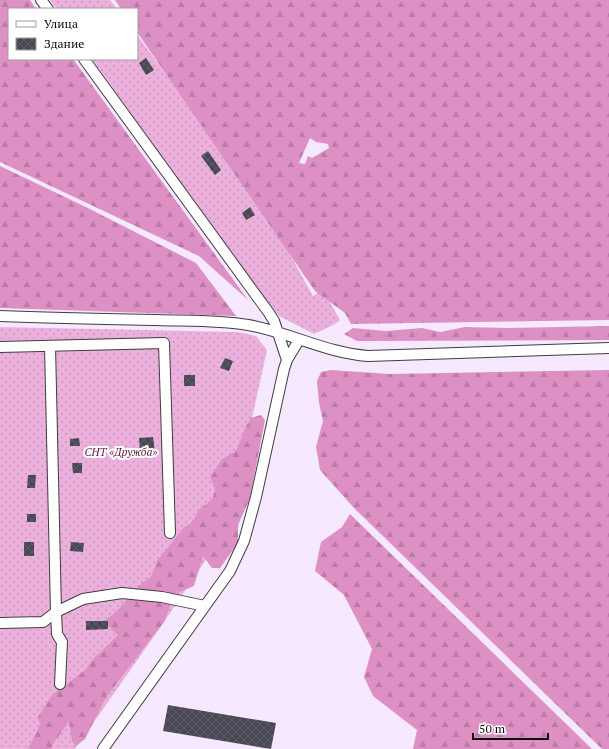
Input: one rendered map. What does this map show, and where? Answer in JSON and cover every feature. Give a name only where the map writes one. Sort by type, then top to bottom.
[{"type":"street","points":[[41,0],[47,8]]},
{"type":"street","points":[[85,60],[269,312],[278,332],[287,360]]},
{"type":"street","points":[[0,316],[248,325],[278,332],[338,352],[350,355],[368,356],[609,348]]},
{"type":"street","points":[[103,749],[230,571],[244,541],[256,497],[287,360],[299,340]]},
{"type":"street","points":[[0,347],[164,343],[170,533]]},
{"type":"street","points":[[50,346],[56,612],[57,634],[62,642],[60,684]]},
{"type":"street","points":[[0,623],[43,622],[56,612],[83,599],[122,593],[162,597],[205,606]]},
{"type":"green space","points":[[0,0],[30,0],[35,8],[8,8],[8,60],[74,60],[248,300],[199,256],[0,162]]},
{"type":"green space","points":[[50,0],[110,0],[116,8],[56,8]]},
{"type":"green space","points":[[115,0],[609,0],[609,320],[351,324],[345,313],[315,291],[138,33],[138,8],[120,8]],"holes":[[[310,138],[316,142],[328,144],[329,148],[312,158],[308,156],[305,164],[299,163]]]},
{"type":"green space","points":[[138,36],[262,204],[313,296],[323,290],[340,320],[314,334],[279,316],[227,249],[93,60],[138,60]]},
{"type":"green space","points":[[0,166],[86,207],[196,263],[236,316],[0,308]]},
{"type":"green space","points":[[609,326],[609,340],[357,341],[344,334],[353,328],[386,331],[422,328],[440,332],[465,327],[508,328]]},
{"type":"green space","name":"СНТ «Дружба»","points":[[0,327],[238,332],[256,336],[267,350],[228,527],[164,622],[75,749],[0,749]]},
{"type":"green space","points":[[331,370],[390,374],[609,370],[609,749],[602,749],[354,508],[320,470],[316,447],[323,421],[319,403],[317,381],[321,372]]},
{"type":"green space","points":[[261,415],[265,420],[250,498],[238,525],[238,543],[220,568],[212,568],[203,556],[194,586],[175,594],[164,622],[106,697],[85,739],[76,746],[72,741],[69,722],[54,742],[51,749],[28,749],[40,725],[38,717],[52,695],[85,670],[94,658],[118,635],[103,621],[110,617],[138,587],[151,577],[157,561],[184,527],[192,521],[199,510],[211,500],[215,491],[210,478],[222,459],[236,451],[245,428],[251,418]]},
{"type":"green space","points":[[350,514],[592,749],[413,749],[417,730],[373,696],[364,677],[372,649],[344,595],[315,571],[321,542],[342,527]]},
{"type":"building","points":[[146,58],[154,70],[146,75],[139,63]]},
{"type":"building","points":[[208,151],[221,170],[215,175],[201,156]]},
{"type":"building","points":[[250,207],[255,215],[246,220],[242,213]]},
{"type":"building","points":[[225,358],[233,361],[229,371],[220,368]]},
{"type":"building","points":[[184,375],[195,375],[195,386],[184,386]]},
{"type":"building","points":[[153,437],[155,452],[140,453],[139,438]]},
{"type":"building","points":[[79,438],[80,446],[70,446],[70,439]]},
{"type":"building","points":[[72,463],[82,463],[82,473],[73,473]]},
{"type":"building","points":[[28,475],[36,475],[35,488],[27,488]]},
{"type":"building","points":[[27,514],[36,514],[36,522],[27,522]]},
{"type":"building","points":[[24,542],[34,542],[34,556],[24,556]]},
{"type":"building","points":[[71,542],[84,543],[83,552],[70,551]]},
{"type":"building","points":[[86,621],[108,621],[108,629],[86,630]]},
{"type":"building","points":[[168,705],[276,723],[271,749],[163,731]]}]
